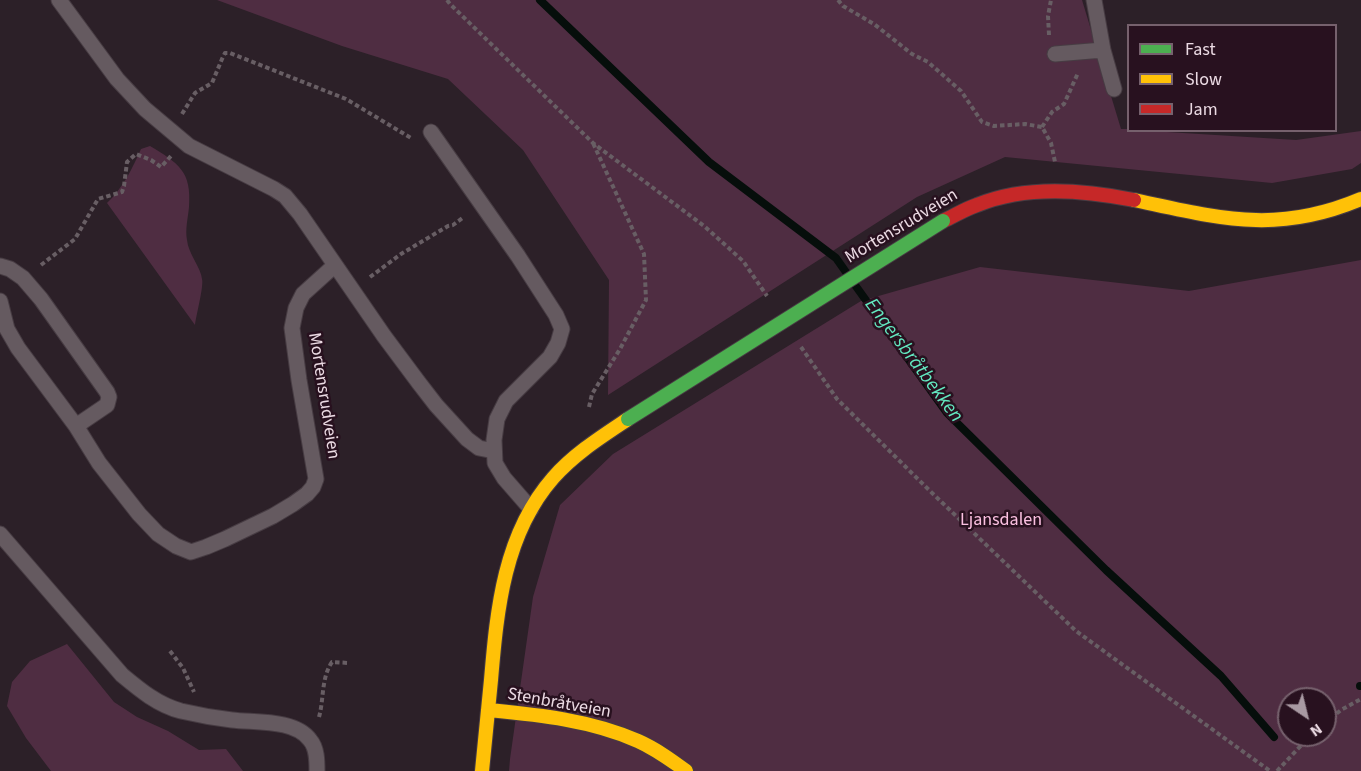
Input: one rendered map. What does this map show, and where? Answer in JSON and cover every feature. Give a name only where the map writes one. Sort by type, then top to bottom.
[{"type":"street","name":"Mortensrudveien","points":[[482,771],[500,593],[513,543],[531,508],[558,472],[588,446],[628,419],[943,222],[976,205],[1036,193],[1069,192],[1100,194],[1227,219],[1257,221],[1285,220],[1312,215],[1361,199]]},
{"type":"street","name":"Stenbråtveien","points":[[488,710],[565,719],[614,731],[640,742],[686,771]]},
{"type":"lane","points":[[59,0],[117,79],[145,109],[189,146],[285,196],[436,405],[466,439],[479,448],[494,451]]},
{"type":"lane","points":[[1094,0],[1096,50],[1114,89]]},
{"type":"lane","points":[[1055,54],[1096,50]]},
{"type":"lane","points":[[431,132],[556,315],[562,329],[558,343],[550,357],[506,401],[497,419],[495,463],[504,478],[531,508]]},
{"type":"lane","points":[[0,266],[10,269],[23,278],[47,307],[107,392],[109,397],[107,405],[76,426]]},
{"type":"lane","name":"Mortensrudveien","points":[[0,301],[7,329],[18,348],[76,426],[99,463],[159,534],[176,546],[191,552],[206,548],[273,516],[307,494],[313,487],[316,479],[292,328],[296,308],[303,294],[334,266]]},
{"type":"lane","points":[[0,534],[122,675],[142,692],[181,711],[292,727],[306,735],[312,742],[316,753],[317,771]]},
{"type":"path","points":[[447,0],[593,143],[704,226],[742,261],[770,300]]},
{"type":"path","points":[[838,0],[843,6],[874,24],[912,54],[928,62],[961,91],[982,122],[994,126],[1025,124],[1042,127],[1052,143],[1056,170]]},
{"type":"path","points":[[1050,10],[1052,0]]},
{"type":"path","points":[[1042,127],[1052,112],[1064,104],[1096,50]]},
{"type":"path","points":[[170,130],[195,93],[212,83],[225,53],[230,53],[346,99],[418,142],[431,132]]},
{"type":"path","points":[[588,446],[585,426],[592,394],[620,349],[646,300],[644,254],[593,143]]},
{"type":"path","points":[[23,278],[75,238],[98,199],[122,192],[127,162],[136,154],[161,167],[163,165]]},
{"type":"path","points":[[384,268],[401,254],[453,225],[482,204]]},
{"type":"path","points":[[796,339],[837,399],[937,499],[1076,631],[1270,771]]},
{"type":"path","points":[[170,651],[183,668],[204,715]]},
{"type":"path","points":[[306,735],[319,716],[326,673],[330,664],[332,662],[349,663]]},
{"type":"path","points":[[1337,713],[1361,699]]},
{"type":"path","points":[[1277,771],[1300,747]]},
{"type":"green space","points":[[217,0],[1082,0],[1121,129],[1127,129],[1127,132],[1296,140],[1361,131],[1361,163],[1352,169],[1272,183],[1005,157],[917,197],[608,395],[609,280],[523,150],[448,79],[342,46]]},
{"type":"green space","points":[[150,146],[181,169],[188,185],[187,240],[202,283],[195,325],[107,203],[131,171],[141,149]]},
{"type":"green space","name":"Ljansdalen","points":[[1361,260],[1361,771],[509,771],[533,597],[560,505],[613,454],[861,301],[980,267],[1189,291]]},
{"type":"green space","points":[[67,644],[114,702],[199,750],[226,749],[243,771],[51,771],[26,738],[7,706],[12,682],[30,661]]},
{"type":"waterway","name":"Engersbråtbekken","points":[[540,0],[709,162],[836,258],[848,275]]},
{"type":"waterway","name":"Engersbråtbekken","points":[[855,285],[947,413],[1106,570],[1221,676],[1274,737]]},
{"type":"traffic: slow","points":[[1134,200],[1221,217],[1274,220],[1302,217],[1361,199]]},
{"type":"traffic: slow","points":[[482,771],[500,600],[513,548],[523,523],[561,469],[588,446],[628,419]]},
{"type":"traffic: slow","points":[[488,710],[545,716],[602,728],[645,744],[686,771]]},
{"type":"traffic: jam","points":[[943,221],[968,208],[1015,194],[1075,192],[1134,200]]},
{"type":"traffic: fast","points":[[628,419],[943,221]]}]
